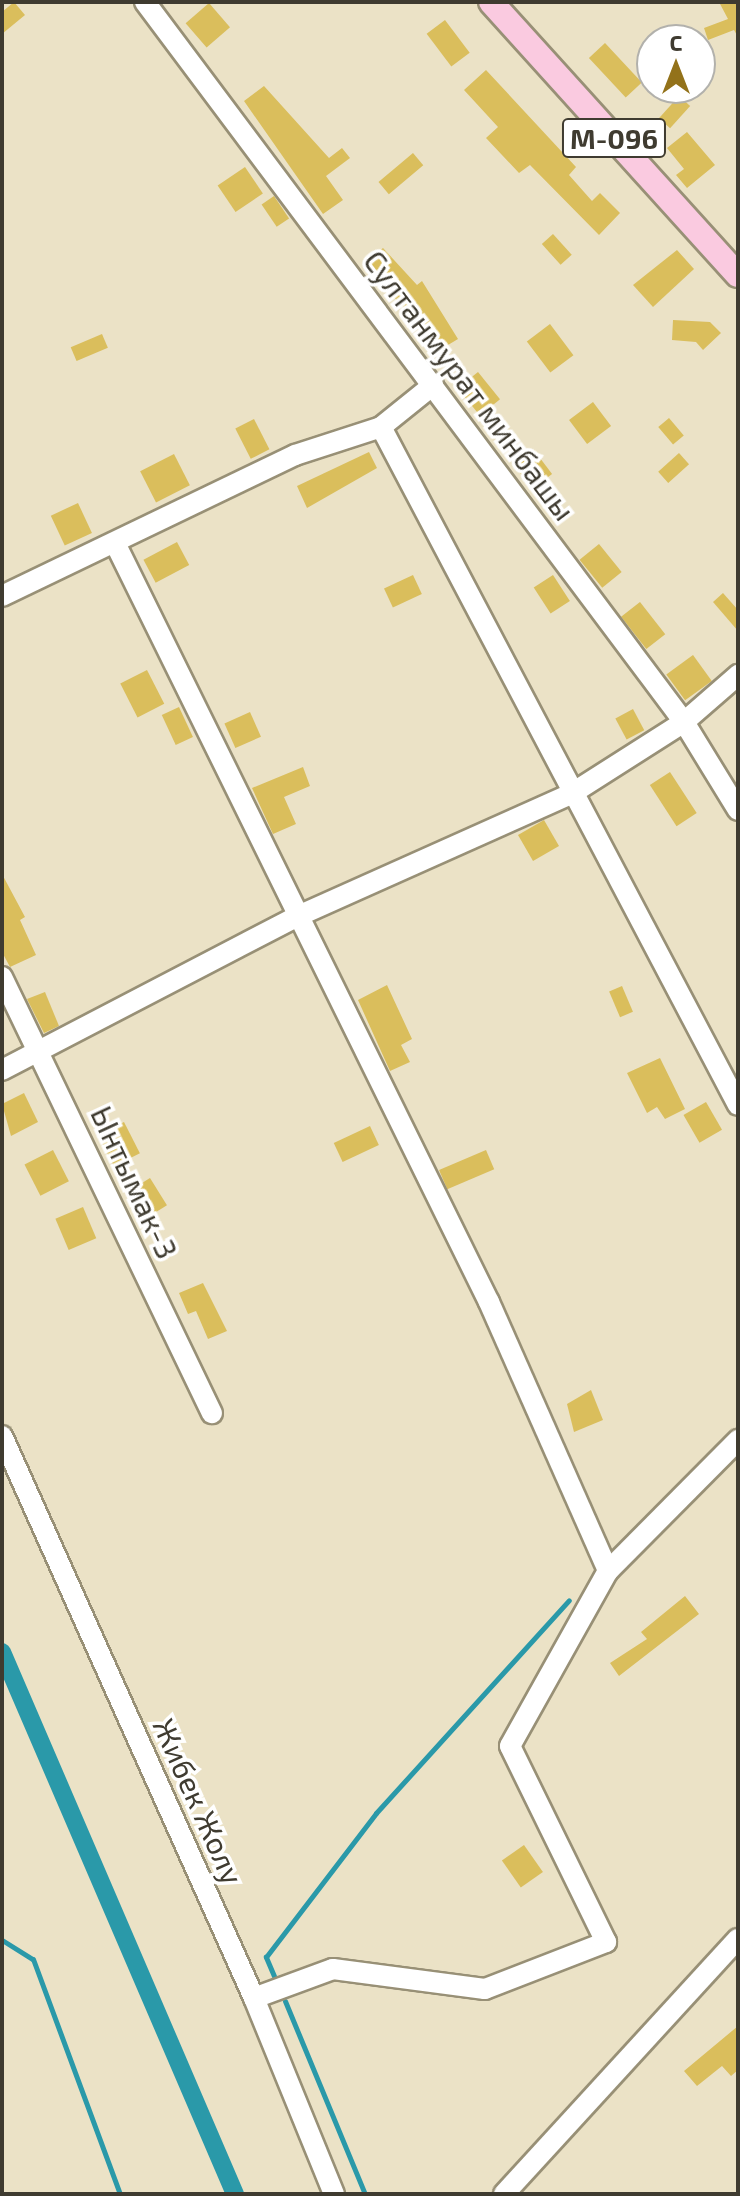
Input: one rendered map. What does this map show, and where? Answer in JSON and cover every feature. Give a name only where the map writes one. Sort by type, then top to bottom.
[{"type":"main road","name":"М-096","points":[[491,2],[738,275]]},
{"type":"street","name":"Султанмурат минбашы","points":[[145,2],[684,722],[738,810]]},
{"type":"street","points":[[2,596],[295,455],[381,427],[433,385]]},
{"type":"street","points":[[381,427],[571,794],[738,1105]]},
{"type":"street","points":[[115,543],[489,1302],[608,1571]]},
{"type":"street","points":[[2,1070],[298,916],[571,794],[684,722],[738,675]]},
{"type":"street","name":"Ынтымак-3","points":[[2,977],[40,1050],[212,1413]]},
{"type":"street","name":"Жибек Жолу","points":[[2,1436],[254,1998],[334,2194]]},
{"type":"street","points":[[254,1998],[333,1969],[485,1989],[606,1942],[510,1746],[608,1571],[738,1440]]},
{"type":"street","points":[[514,2190],[738,1939]]},
{"type":"building","points":[[14,2],[25,15],[2,34],[2,12]]},
{"type":"building","points":[[719,2],[738,2],[738,37],[734,30],[716,37],[715,24],[728,19]]},
{"type":"building","points":[[209,3],[230,27],[207,47],[186,23]]},
{"type":"building","points":[[445,20],[470,53],[451,67],[427,34]]},
{"type":"building","points":[[605,43],[636,76],[636,88],[626,97],[589,58]]},
{"type":"building","points":[[486,70],[576,167],[569,175],[592,201],[600,193],[620,213],[599,235],[530,165],[519,173],[486,138],[498,127],[464,90]]},
{"type":"building","points":[[264,86],[329,158],[342,148],[350,158],[326,176],[343,200],[323,214],[244,101]]},
{"type":"building","points":[[672,104],[688,104],[690,106],[670,128],[659,118]]},
{"type":"building","points":[[687,132],[715,165],[687,188],[676,175],[684,169],[667,148]]},
{"type":"building","points":[[413,153],[423,165],[389,194],[379,182]]},
{"type":"building","points":[[245,167],[263,194],[236,212],[218,185]]},
{"type":"building","points":[[274,196],[289,218],[277,227],[262,204]]},
{"type":"building","points":[[553,234],[572,255],[561,265],[542,244]]},
{"type":"building","points":[[383,248],[417,285],[422,281],[458,339],[433,354],[404,308],[364,265]]},
{"type":"building","points":[[677,250],[694,269],[653,307],[633,285]]},
{"type":"building","points":[[673,320],[710,322],[721,333],[703,350],[696,342],[672,340]]},
{"type":"building","points":[[550,324],[573,355],[550,373],[527,341]]},
{"type":"building","points":[[102,334],[108,348],[77,361],[71,347]]},
{"type":"building","points":[[478,372],[500,399],[480,416],[458,388]]},
{"type":"building","points":[[593,402],[611,426],[587,444],[569,420]]},
{"type":"building","points":[[669,418],[684,436],[673,445],[658,427]]},
{"type":"building","points":[[254,419],[269,449],[251,459],[235,429]]},
{"type":"building","points":[[534,450],[552,474],[532,489],[514,465]]},
{"type":"building","points":[[369,452],[377,468],[307,508],[297,486]]},
{"type":"building","points":[[679,453],[689,464],[668,483],[658,472]]},
{"type":"building","points":[[174,454],[190,485],[156,502],[140,471]]},
{"type":"building","points":[[78,503],[92,533],[65,546],[51,516]]},
{"type":"building","points":[[177,542],[189,565],[156,583],[143,560]]},
{"type":"building","points":[[599,544],[622,572],[602,588],[580,560]]},
{"type":"building","points":[[413,575],[422,594],[393,608],[384,589]]},
{"type":"building","points":[[553,575],[570,601],[551,614],[534,588]]},
{"type":"building","points":[[723,593],[738,610],[738,631],[713,602]]},
{"type":"building","points":[[640,602],[665,634],[646,649],[621,617]]},
{"type":"building","points":[[693,655],[712,681],[685,700],[666,674]]},
{"type":"building","points":[[147,670],[164,704],[138,717],[120,684]]},
{"type":"building","points":[[179,707],[193,737],[176,745],[162,715]]},
{"type":"building","points":[[633,709],[644,730],[627,740],[615,718]]},
{"type":"building","points":[[250,712],[261,737],[235,748],[224,723]]},
{"type":"building","points":[[303,767],[310,786],[284,797],[296,824],[273,834],[252,788]]},
{"type":"building","points":[[670,772],[697,813],[677,826],[650,785]]},
{"type":"building","points":[[544,820],[559,846],[533,861],[518,835]]},
{"type":"building","points":[[2,874],[25,917],[20,920],[36,955],[10,967],[2,952]]},
{"type":"building","points":[[387,985],[412,1039],[401,1045],[410,1062],[390,1071],[358,1000]]},
{"type":"building","points":[[622,986],[633,1012],[620,1017],[609,991]]},
{"type":"building","points":[[45,992],[59,1026],[44,1033],[27,999]]},
{"type":"building","points":[[660,1058],[685,1109],[665,1119],[657,1107],[647,1113],[627,1073]]},
{"type":"building","points":[[24,1093],[38,1122],[11,1136],[2,1104]]},
{"type":"building","points":[[706,1102],[722,1130],[699,1143],[683,1115]]},
{"type":"building","points":[[124,1122],[140,1153],[114,1166],[98,1135]]},
{"type":"building","points":[[370,1126],[379,1145],[343,1162],[334,1143]]},
{"type":"building","points":[[53,1150],[69,1181],[40,1196],[24,1165]]},
{"type":"building","points":[[486,1150],[494,1169],[447,1189],[439,1170]]},
{"type":"building","points":[[150,1178],[167,1205],[144,1219],[127,1192]]},
{"type":"building","points":[[83,1207],[96,1238],[69,1250],[55,1219]]},
{"type":"building","points":[[203,1283],[227,1331],[208,1339],[196,1311],[188,1314],[179,1293]]},
{"type":"building","points":[[591,1390],[603,1420],[574,1432],[567,1404]]},
{"type":"building","points":[[685,1596],[699,1614],[619,1676],[610,1663],[647,1639],[641,1632]]},
{"type":"building","points":[[524,1845],[543,1872],[521,1888],[502,1860]]},
{"type":"building","points":[[738,2026],[738,2070],[731,2076],[722,2066],[697,2086],[684,2071]]},
{"type":"waterway","points":[[274,1976],[266,1957],[376,1813],[569,1600]]},
{"type":"waterway","points":[[2,1652],[235,2194]]},
{"type":"waterway","points":[[2,1940],[33,1959],[120,2194]]},
{"type":"waterway","points":[[285,2001],[365,2194]]}]
